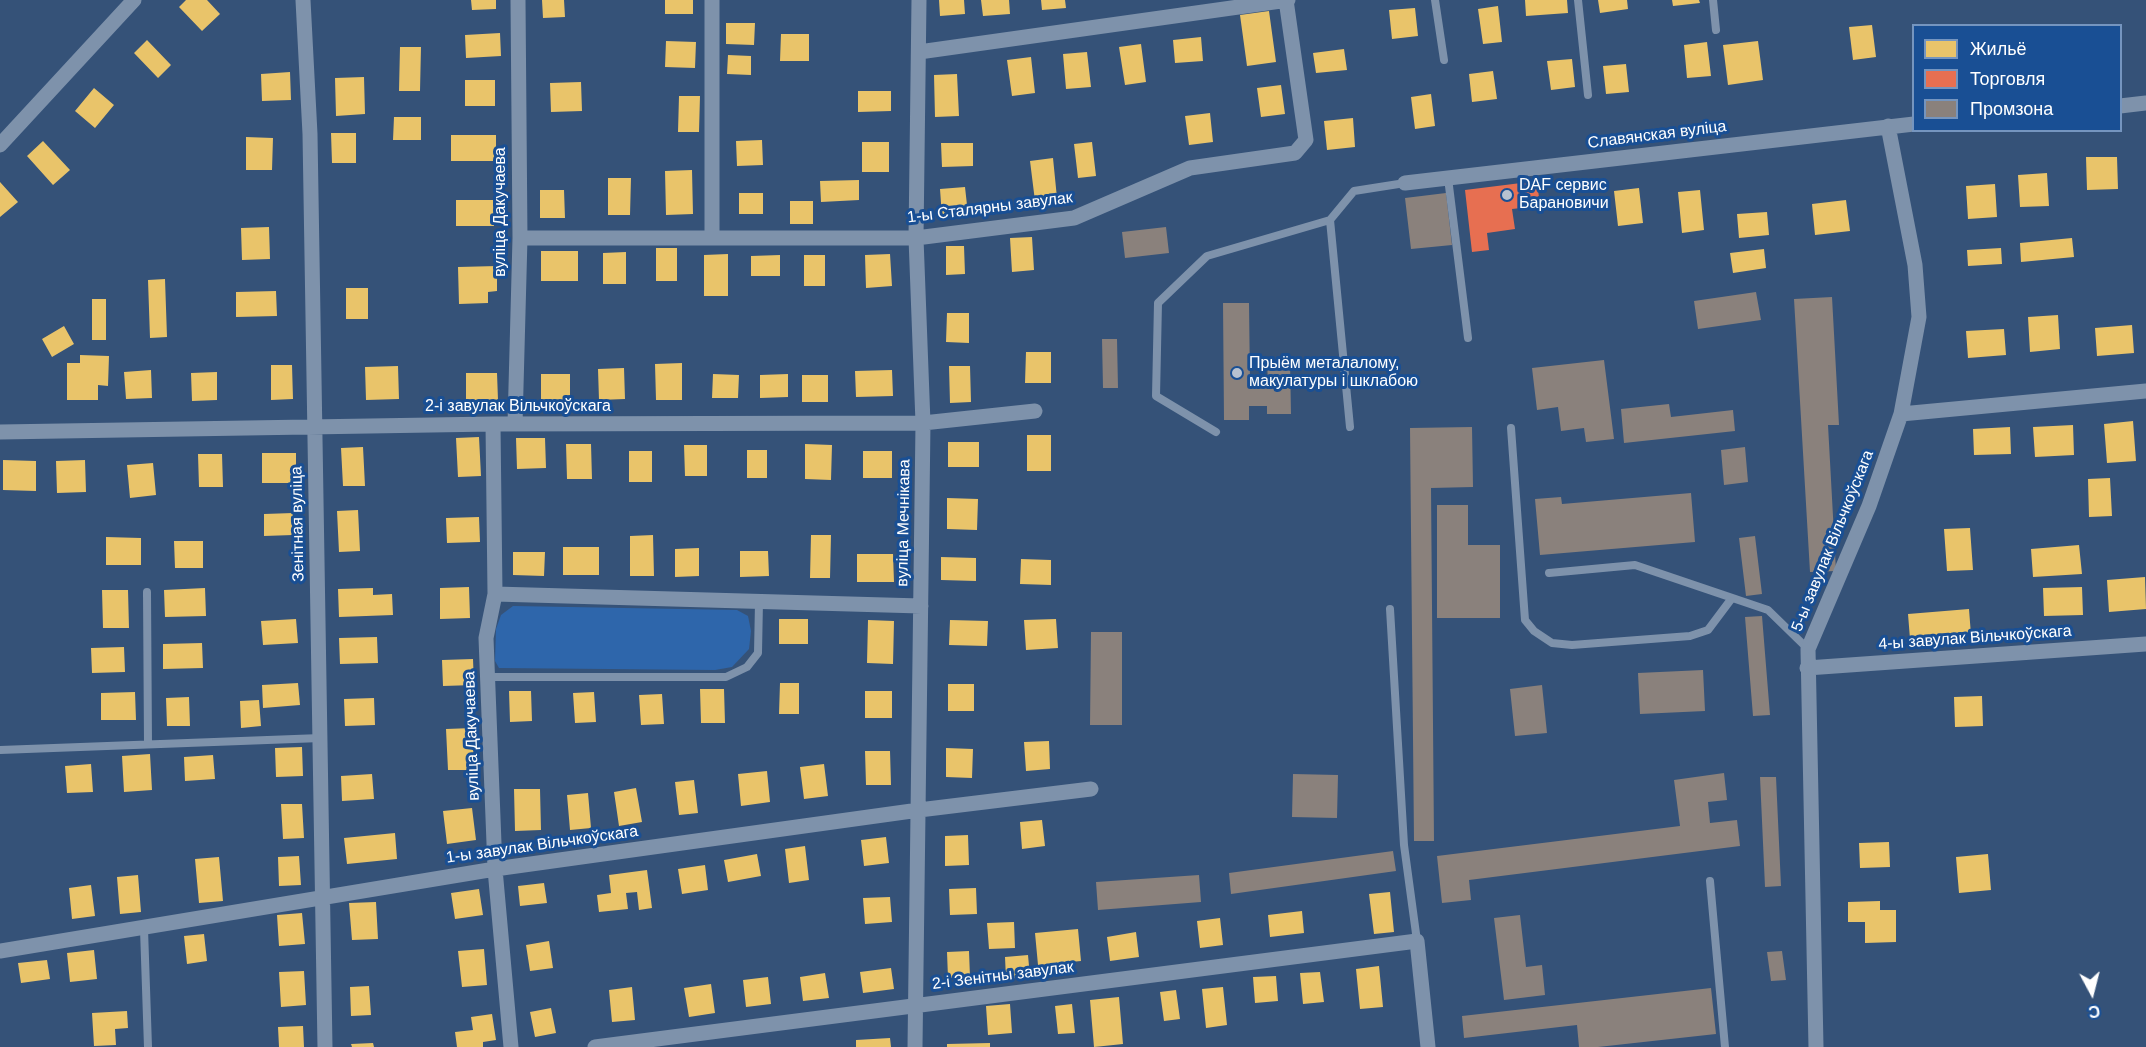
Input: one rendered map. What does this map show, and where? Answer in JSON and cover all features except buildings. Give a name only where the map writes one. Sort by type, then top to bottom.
[{"type":"street","points":[[0,145],[134,0]]},
{"type":"street","name":"Зенітная вуліца","points":[[303,0],[310,134],[325,1047]]},
{"type":"street","name":"вуліца Дакучаева","points":[[515,424],[520,238],[518,0]]},
{"type":"street","points":[[712,0],[712,238]]},
{"type":"street","name":"вуліца Мечнікава","points":[[915,1047],[923,423],[916,238],[919,0]]},
{"type":"street","points":[[919,52],[1287,0]]},
{"type":"street","name":"1-ы Сталярны завулак","points":[[520,238],[916,238],[1074,218],[1190,168],[1295,153],[1306,140],[1287,0]]},
{"type":"street","points":[[2122,106],[2146,103]]},
{"type":"street","name":"Славянская вуліца","points":[[1405,183],[1912,124]]},
{"type":"street","name":"5-ы завулак Вільчкоўскага","points":[[1816,1047],[1808,649],[1869,506],[1901,414],[1919,317],[1915,265],[1888,126]]},
{"type":"street","points":[[1901,414],[2146,391]]},
{"type":"street","name":"2-і завулак Вільчкоўскага","points":[[0,432],[493,424],[923,423],[1035,411]]},
{"type":"street","name":"вуліца Дакучаева","points":[[493,424],[495,594],[486,638],[495,869],[511,1047]]},
{"type":"street","points":[[495,594],[921,606]]},
{"type":"street","name":"4-ы завулак Вільчкоўскага","points":[[1807,668],[2146,644]]},
{"type":"street","name":"1-ы завулак Вільчкоўскага","points":[[0,951],[144,929],[324,896],[495,869],[919,810],[1091,789]]},
{"type":"street","points":[[1416,940],[1428,1047]]},
{"type":"street","name":"2-і Зенітны завулак","points":[[595,1047],[1416,940]]},
{"type":"lane","points":[[1435,0],[1444,60]]},
{"type":"lane","points":[[1578,0],[1588,95]]},
{"type":"lane","points":[[1713,0],[1716,30]]},
{"type":"lane","points":[[1448,178],[1468,338]]},
{"type":"lane","points":[[1216,432],[1156,396],[1158,303],[1207,256],[1330,220],[1354,191],[1405,183]]},
{"type":"lane","points":[[1330,220],[1350,427]]},
{"type":"lane","points":[[1511,428],[1525,620],[1534,631],[1552,643],[1572,645],[1690,636],[1708,630],[1732,598]]},
{"type":"lane","points":[[1549,573],[1635,565],[1768,610],[1808,649]]},
{"type":"lane","points":[[147,592],[148,744]]},
{"type":"lane","points":[[488,677],[726,678],[747,667],[758,653],[759,602]]},
{"type":"lane","points":[[1390,609],[1404,845],[1416,940]]},
{"type":"lane","points":[[0,750],[321,738]]},
{"type":"lane","points":[[1710,881],[1725,1047]]},
{"type":"lane","points":[[144,929],[148,1047]]},
{"type":"shaded area","points":[[513,606],[737,610],[748,616],[751,631],[749,649],[732,667],[715,670],[499,668],[495,661],[496,629],[501,615]]},
{"type":"place","name":"DAF сервис Барановичи","points":[[1507,195]]},
{"type":"place","name":"Прыём металалому, макулатуры і шклабою","points":[[1237,373]]}]
